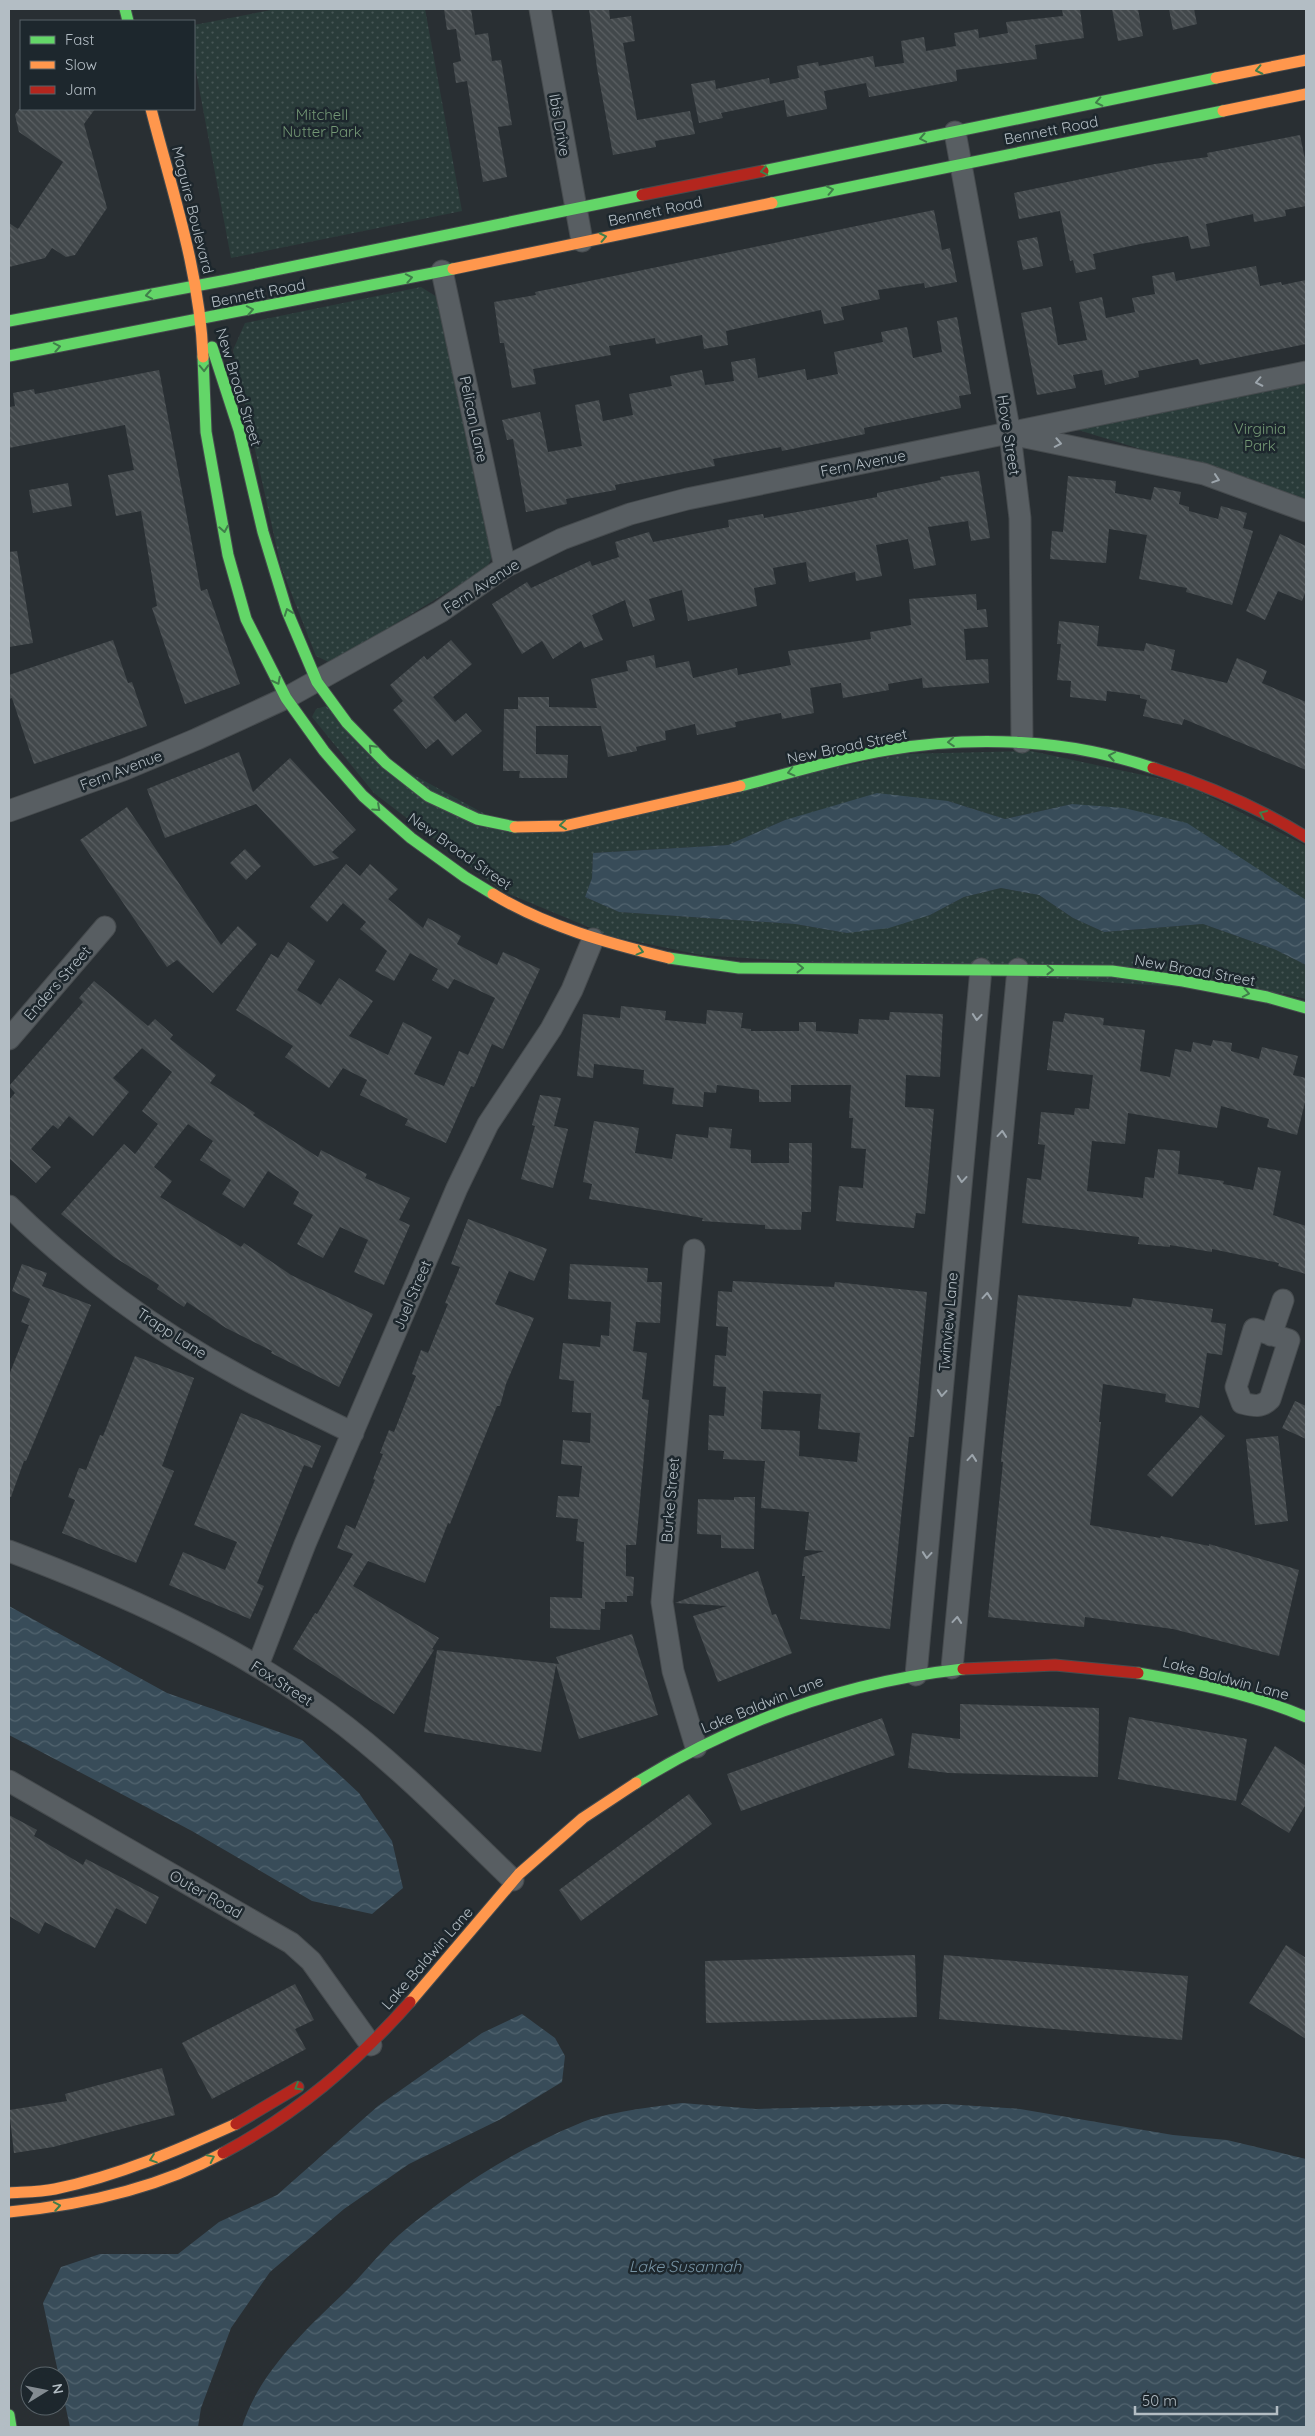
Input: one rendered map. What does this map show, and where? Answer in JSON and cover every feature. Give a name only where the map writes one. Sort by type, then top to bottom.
[{"type":"street","name":"Ibis Drive","points":[[540,9],[582,242]]},
{"type":"street","name":"Bennett Road","points":[[9,321],[197,286],[1306,60]]},
{"type":"street","name":"Bennett Road","points":[[9,356],[202,320],[1306,94]]},
{"type":"street","name":"Maguire Boulevard","points":[[151,110],[197,286],[202,320]]},
{"type":"street","name":"Hove Street","points":[[955,132],[1010,434],[1020,527],[1022,742]]},
{"type":"street","name":"Pelican Lane","points":[[442,271],[505,567]]},
{"type":"street","name":"New Broad Street","points":[[202,320],[239,430],[263,532],[288,611],[317,682],[347,723],[380,756],[428,796],[477,819],[521,828],[564,826],[611,817],[886,750],[951,742],[1022,742],[1127,759],[1199,783],[1282,822],[1306,837]]},
{"type":"street","name":"New Broad Street","points":[[202,320],[206,432],[228,555],[246,619],[286,698],[324,751],[363,796],[410,838],[465,877],[512,906],[592,938],[683,962],[740,968],[1112,971],[1248,994],[1306,1008]]},
{"type":"street","name":"Fern Avenue","points":[[9,811],[123,770],[197,739],[286,698],[440,612],[505,567],[562,539],[630,514],[677,501],[1306,372]]},
{"type":"street","name":"Fern Avenue","points":[[1010,434],[1204,474],[1306,510]]},
{"type":"street","name":"Enders Street","points":[[9,1039],[105,927]]},
{"type":"street","name":"Juel Street","points":[[258,1665],[305,1544],[460,1180],[488,1124],[555,1021],[572,990],[592,938]]},
{"type":"street","name":"Twinview Lane","points":[[916,1675],[981,969]]},
{"type":"street","points":[[952,1668],[1018,970]]},
{"type":"street","name":"Trapp Lane","points":[[9,1206],[87,1274],[158,1326],[237,1375],[353,1434]]},
{"type":"street","name":"Burke Street","points":[[694,1250],[662,1602],[673,1672],[696,1747]]},
{"type":"street","points":[[1271,1335],[1283,1300]]},
{"type":"street","name":"Fox Street","points":[[9,1551],[140,1604],[194,1630],[258,1665],[329,1714],[394,1766],[514,1880]]},
{"type":"street","name":"Lake Baldwin Lane","points":[[9,2212],[111,2196],[182,2172],[253,2137],[306,2104],[371,2045],[514,1880],[567,1831],[629,1788],[696,1747],[813,1697],[862,1684],[952,1668],[1019,1664],[1085,1666],[1154,1674],[1225,1690],[1306,1717]]},
{"type":"street","name":"Outer Road","points":[[9,1781],[291,1943],[311,1961],[371,2045]]},
{"type":"street","name":"Lake Baldwin Lane","points":[[9,2193],[54,2189],[107,2175],[167,2155],[239,2123],[371,2045]]},
{"type":"street","points":[[9,2415],[11,2427]]},
{"type":"green space","name":"Mitchell Nutter Park","points":[[276,9],[425,9],[462,211],[231,258],[195,66],[195,25]]},
{"type":"green space","points":[[421,287],[437,297],[493,554],[487,568],[331,663],[316,656],[281,567],[233,350],[245,323]]},
{"type":"green space","name":"Virginia Park","points":[[1306,381],[1306,500],[1075,429]]},
{"type":"green space","points":[[326,706],[368,750],[518,832],[903,754],[1031,751],[1185,784],[1306,846],[1306,900],[1072,804],[1005,819],[948,801],[785,820],[728,845],[593,853],[592,878],[585,897],[619,912],[795,924],[847,933],[930,915],[964,897],[1001,888],[1039,895],[1073,918],[1104,932],[1203,924],[1276,950],[1306,965],[1306,999],[1285,994],[701,955],[610,936],[502,891],[374,793],[312,717],[316,709]]},
{"type":"water","points":[[877,793],[948,801],[1005,819],[1072,804],[1124,808],[1187,823],[1306,900],[1306,965],[1276,950],[1203,924],[1104,932],[1073,918],[1039,895],[1001,888],[964,897],[930,915],[889,928],[847,933],[795,924],[619,912],[585,897],[592,878],[593,853],[728,845],[785,820]]},
{"type":"water","points":[[9,1606],[167,1693],[302,1740],[359,1793],[392,1841],[403,1888],[372,1914],[312,1901],[192,1831],[9,1735]]},
{"type":"water","points":[[522,2014],[555,2038],[565,2056],[562,2082],[501,2119],[409,2164],[344,2209],[270,2272],[231,2328],[201,2408],[198,2427],[70,2427],[68,2416],[70,2416],[70,2366],[57,2366],[43,2303],[61,2267],[100,2254],[178,2254],[219,2222],[277,2195],[378,2106],[482,2033]]},
{"type":"water","name":"Lake Susannah","points":[[682,2103],[756,2109],[946,2104],[1020,2109],[1173,2135],[1227,2140],[1306,2159],[1306,2427],[242,2427],[259,2389],[284,2354],[399,2235],[440,2202],[507,2159],[554,2134],[578,2124],[615,2113]]},
{"type":"building","points":[[444,9],[471,9],[475,35],[488,33],[492,61],[501,60],[512,125],[498,127],[507,177],[483,182],[467,81],[456,83],[453,63],[461,61],[456,29],[447,30]]},
{"type":"building","points":[[589,9],[609,9],[610,19],[631,16],[635,41],[623,43],[637,120],[690,111],[695,134],[655,141],[656,147],[613,155],[597,68]]},
{"type":"building","points":[[1062,9],[1080,9],[1084,38],[1035,45],[1037,59],[956,70],[957,81],[869,97],[866,83],[824,91],[827,109],[787,117],[784,100],[721,113],[723,118],[699,123],[691,84],[715,80],[716,89],[769,78],[770,84],[799,78],[797,66],[818,62],[819,66],[873,56],[875,67],[904,63],[901,41],[924,37],[926,51],[956,46],[954,33],[978,29],[979,38],[1008,33],[1006,22],[1063,16]]},
{"type":"building","points":[[1112,9],[1138,9],[1143,36],[1118,41]]},
{"type":"building","points":[[1169,9],[1194,9],[1197,24],[1173,30]]},
{"type":"building","points":[[19,109],[94,110],[84,124],[107,208],[75,255],[66,257],[52,248],[45,258],[9,267],[9,223],[18,229],[63,162],[19,132],[15,115]]},
{"type":"building","points":[[1300,135],[1306,164],[1306,206],[1285,210],[1286,216],[1254,222],[1253,214],[1206,224],[1210,246],[1191,249],[1188,236],[1140,244],[1093,254],[1096,269],[1076,273],[1073,260],[1070,261],[1060,211],[1019,219],[1014,193],[1155,164],[1208,157],[1207,153]]},
{"type":"building","points":[[934,210],[942,250],[950,248],[957,282],[925,288],[924,283],[878,290],[880,299],[841,307],[844,320],[824,324],[821,310],[726,331],[728,345],[704,349],[702,335],[656,344],[655,338],[609,346],[611,355],[533,369],[536,384],[512,388],[504,343],[500,343],[494,302],[536,295],[535,292]]},
{"type":"building","points":[[1037,237],[1043,266],[1023,270],[1017,241]]},
{"type":"building","points":[[1256,266],[1260,286],[1281,282],[1282,285],[1306,280],[1306,344],[1200,365],[1198,359],[1138,371],[1139,377],[1105,385],[1102,370],[1073,375],[1076,388],[1037,395],[1021,313],[1051,307],[1058,345],[1087,340],[1079,302],[1102,297],[1106,318],[1135,312],[1132,298],[1155,294],[1152,276],[1174,272],[1176,281]]},
{"type":"building","points":[[957,317],[971,394],[959,396],[961,408],[864,428],[865,434],[782,451],[781,447],[713,459],[715,466],[615,485],[616,490],[566,499],[567,504],[526,512],[513,439],[507,440],[502,420],[540,412],[548,452],[582,446],[575,405],[599,400],[603,421],[633,415],[629,394],[672,386],[670,376],[702,370],[705,385],[734,381],[731,362],[755,358],[758,378],[805,369],[807,380],[838,374],[834,352],[883,342],[881,332],[907,327],[913,358],[942,352],[937,321]]},
{"type":"building","points":[[159,370],[201,591],[207,589],[240,684],[185,704],[152,608],[157,606],[141,511],[116,516],[108,475],[134,470],[125,425],[9,448],[9,407],[15,406],[13,393],[34,389],[35,394]]},
{"type":"building","points":[[979,471],[990,538],[971,541],[968,521],[928,527],[936,565],[914,569],[908,539],[876,545],[882,576],[856,581],[855,572],[809,582],[806,562],[773,568],[776,584],[754,588],[757,606],[688,621],[682,590],[649,599],[655,620],[633,627],[625,600],[592,615],[603,640],[584,648],[581,641],[553,659],[542,641],[522,654],[492,604],[527,582],[531,588],[590,561],[592,566],[619,557],[615,542],[649,532],[653,542],[729,527],[728,520],[763,514],[764,518],[877,497],[877,493],[941,480],[940,477]]},
{"type":"building","points":[[1068,476],[1116,481],[1115,493],[1151,500],[1154,487],[1181,492],[1179,504],[1189,507],[1189,511],[1218,519],[1221,506],[1247,513],[1243,528],[1253,531],[1232,605],[1186,592],[1187,588],[1139,579],[1147,535],[1109,529],[1106,563],[1050,559],[1052,531],[1063,532]]},
{"type":"building","points":[[68,483],[72,506],[33,513],[29,490]]},
{"type":"building","points":[[1280,534],[1306,546],[1306,591],[1302,601],[1278,591],[1265,620],[1246,611]]},
{"type":"building","points":[[17,551],[33,643],[9,647],[9,552]]},
{"type":"building","points":[[976,594],[977,610],[986,609],[988,627],[964,629],[966,660],[988,659],[989,683],[923,688],[922,678],[888,684],[889,690],[843,698],[841,683],[810,688],[814,713],[782,719],[781,713],[735,722],[736,727],[697,735],[695,724],[665,731],[666,740],[636,747],[637,751],[608,757],[601,726],[536,726],[536,754],[568,755],[567,778],[519,778],[520,771],[503,771],[504,709],[518,709],[518,697],[549,697],[549,707],[597,708],[591,679],[628,671],[626,661],[654,655],[656,668],[689,661],[693,678],[737,668],[738,675],[791,665],[788,651],[871,639],[870,632],[911,625],[909,599]]},
{"type":"building","points":[[1059,621],[1099,626],[1097,646],[1144,651],[1146,643],[1175,650],[1171,670],[1227,683],[1237,658],[1267,671],[1262,683],[1306,702],[1306,770],[1184,719],[1182,725],[1143,716],[1147,700],[1140,698],[1140,695],[1107,691],[1106,701],[1070,697],[1071,681],[1057,680],[1061,644],[1057,644]]},
{"type":"building","points":[[113,640],[128,683],[132,682],[147,726],[34,764],[12,698],[9,699],[9,675]]},
{"type":"building","points":[[451,640],[472,664],[433,697],[455,722],[466,713],[482,731],[452,756],[438,739],[426,749],[393,710],[403,701],[390,685],[424,656],[427,660]]},
{"type":"building","points":[[239,752],[253,792],[290,758],[356,830],[332,852],[339,858],[314,866],[256,804],[165,838],[147,789]]},
{"type":"building","points":[[127,807],[221,945],[238,926],[257,944],[213,993],[177,960],[167,967],[80,840]]},
{"type":"building","points":[[245,849],[261,866],[246,880],[230,863]]},
{"type":"building","points":[[346,864],[360,876],[370,864],[398,889],[388,899],[423,928],[428,918],[461,936],[457,944],[497,965],[503,952],[540,969],[503,1049],[492,1044],[474,1087],[471,1086],[446,1143],[405,1125],[408,1119],[360,1095],[367,1080],[343,1068],[329,1088],[285,1057],[293,1046],[236,1010],[271,954],[278,958],[288,942],[315,961],[297,990],[321,1005],[339,978],[373,1001],[349,1036],[388,1055],[403,1022],[432,1037],[414,1074],[444,1086],[459,1051],[468,1055],[495,998],[454,979],[448,989],[432,980],[438,969],[410,953],[394,981],[375,971],[387,951],[360,929],[366,922],[343,903],[327,922],[310,907]]},
{"type":"building","points":[[94,981],[148,1026],[155,1019],[173,1035],[170,1039],[216,1075],[210,1083],[255,1113],[253,1115],[318,1157],[321,1150],[367,1174],[365,1178],[410,1198],[399,1220],[410,1225],[384,1285],[354,1272],[368,1240],[340,1227],[323,1258],[297,1244],[313,1215],[293,1204],[299,1192],[268,1171],[244,1208],[222,1194],[231,1180],[200,1160],[213,1141],[188,1124],[154,1167],[172,1181],[160,1197],[241,1247],[244,1243],[291,1275],[373,1314],[339,1387],[226,1328],[187,1302],[184,1307],[157,1289],[159,1285],[114,1257],[61,1214],[124,1144],[135,1154],[158,1124],[142,1111],[172,1072],[142,1048],[113,1078],[129,1092],[93,1136],[69,1116],[58,1129],[53,1125],[31,1149],[51,1167],[36,1183],[9,1158],[9,1100],[15,1093],[9,1086],[83,1002],[79,998]]},
{"type":"building","points":[[621,1006],[666,1011],[665,1020],[706,1024],[707,1010],[743,1013],[741,1028],[751,1029],[751,1031],[799,1031],[799,1022],[816,1022],[816,1031],[858,1034],[859,1019],[889,1020],[890,1012],[943,1014],[940,1077],[906,1075],[905,1107],[934,1109],[925,1214],[916,1213],[914,1228],[836,1221],[839,1186],[863,1188],[866,1149],[851,1148],[853,1118],[849,1118],[851,1085],[791,1085],[791,1102],[759,1102],[759,1090],[717,1085],[716,1093],[704,1092],[703,1107],[672,1104],[674,1088],[643,1084],[644,1070],[594,1064],[593,1078],[577,1076],[583,1014],[620,1018]]},
{"type":"building","points":[[1065,1013],[1104,1018],[1103,1025],[1145,1030],[1140,1071],[1170,1077],[1175,1049],[1191,1052],[1193,1042],[1211,1046],[1213,1040],[1232,1043],[1231,1051],[1259,1059],[1262,1047],[1298,1056],[1293,1075],[1306,1078],[1306,1098],[1297,1135],[1267,1127],[1269,1119],[1221,1106],[1217,1128],[1128,1113],[1125,1144],[1092,1141],[1087,1191],[1143,1198],[1145,1177],[1154,1178],[1158,1149],[1180,1151],[1178,1174],[1224,1181],[1223,1184],[1253,1190],[1258,1167],[1281,1171],[1273,1215],[1306,1226],[1306,1274],[1278,1266],[1279,1263],[1212,1249],[1212,1252],[1170,1245],[1170,1247],[1138,1244],[1139,1237],[1022,1223],[1027,1178],[1041,1180],[1045,1145],[1038,1144],[1041,1112],[1074,1115],[1075,1108],[1089,1109],[1093,1075],[1047,1070],[1053,1021],[1063,1022]]},
{"type":"building","points":[[540,1095],[561,1098],[554,1126],[568,1129],[553,1188],[521,1179],[535,1126],[532,1125]]},
{"type":"building","points":[[594,1121],[639,1128],[635,1153],[672,1159],[676,1134],[708,1138],[709,1127],[732,1129],[730,1148],[751,1150],[751,1163],[789,1163],[789,1143],[812,1143],[811,1212],[802,1212],[801,1230],[765,1229],[765,1225],[702,1221],[703,1218],[589,1199],[592,1184],[583,1182]]},
{"type":"building","points":[[468,1219],[547,1249],[534,1281],[509,1271],[495,1304],[534,1318],[506,1384],[500,1406],[497,1406],[425,1583],[368,1561],[353,1586],[439,1638],[432,1649],[434,1650],[394,1714],[293,1649],[315,1613],[317,1614],[353,1554],[337,1548],[346,1525],[355,1529],[375,1480],[373,1479],[383,1454],[380,1453],[389,1430],[394,1432],[416,1376],[412,1374],[421,1350],[428,1353],[448,1304],[445,1303],[460,1267],[451,1264]]},
{"type":"building","points":[[22,1264],[47,1273],[42,1286],[91,1305],[26,1461],[24,1461],[11,1497],[9,1497],[9,1375],[29,1325],[21,1322],[30,1299],[12,1291]]},
{"type":"building","points":[[570,1264],[648,1268],[647,1282],[662,1282],[660,1323],[636,1322],[633,1351],[647,1353],[642,1399],[649,1400],[636,1545],[626,1545],[626,1576],[634,1577],[633,1596],[627,1596],[627,1602],[605,1602],[605,1609],[601,1609],[600,1630],[550,1628],[550,1597],[582,1598],[584,1542],[576,1541],[578,1519],[556,1517],[558,1496],[579,1497],[582,1466],[561,1464],[563,1440],[590,1443],[591,1413],[572,1412],[574,1381],[559,1379],[563,1343],[600,1347],[601,1335],[609,1336],[611,1302],[568,1299]]},
{"type":"building","points":[[733,1281],[834,1287],[835,1282],[927,1292],[914,1437],[909,1437],[890,1629],[800,1619],[805,1576],[802,1576],[804,1557],[824,1551],[805,1550],[809,1512],[761,1508],[765,1461],[723,1459],[724,1451],[708,1450],[709,1415],[724,1416],[726,1387],[713,1386],[715,1355],[726,1356],[728,1327],[716,1326],[718,1291],[732,1292]],"holes":[[[763,1391],[821,1394],[818,1429],[860,1433],[857,1462],[799,1456],[800,1431],[761,1429]]]},
{"type":"building","points":[[1018,1295],[1131,1307],[1133,1298],[1213,1309],[1211,1322],[1226,1324],[1222,1355],[1207,1353],[1199,1408],[1165,1402],[1166,1394],[1103,1384],[1090,1525],[1160,1538],[1161,1536],[1209,1546],[1209,1544],[1299,1570],[1279,1656],[1173,1629],[1085,1617],[1084,1627],[988,1617]]},
{"type":"building","points":[[135,1356],[194,1378],[162,1466],[174,1471],[136,1563],[62,1533],[75,1500],[68,1497],[79,1468],[86,1470],[100,1435],[103,1436]]},
{"type":"building","points":[[1295,1401],[1306,1406],[1306,1439],[1282,1428]]},
{"type":"building","points":[[241,1413],[321,1446],[312,1468],[304,1465],[257,1583],[264,1586],[250,1619],[169,1585],[183,1552],[225,1570],[237,1542],[194,1525]]},
{"type":"building","points":[[1201,1415],[1225,1436],[1172,1497],[1147,1475]]},
{"type":"building","points":[[1278,1436],[1288,1521],[1255,1525],[1246,1439]]},
{"type":"building","points":[[734,1497],[755,1497],[754,1549],[721,1548],[721,1535],[697,1534],[698,1499],[734,1500]]},
{"type":"building","points":[[758,1571],[772,1615],[776,1614],[792,1653],[718,1682],[693,1616],[727,1606],[675,1603]]},
{"type":"building","points":[[632,1634],[658,1715],[579,1739],[556,1665],[541,1752],[424,1732],[437,1650],[559,1664],[556,1657]]},
{"type":"building","points":[[960,1704],[1099,1708],[1098,1777],[949,1773],[908,1768],[912,1733],[960,1739]]},
{"type":"building","points":[[1129,1717],[1247,1739],[1236,1801],[1118,1779]]},
{"type":"building","points":[[882,1718],[895,1755],[741,1811],[727,1774]]},
{"type":"building","points":[[1275,1746],[1306,1766],[1306,1804],[1289,1833],[1241,1804]]},
{"type":"building","points":[[689,1794],[712,1824],[581,1921],[559,1890]]},
{"type":"building","points":[[9,1815],[37,1830],[34,1836],[83,1865],[86,1859],[159,1897],[146,1924],[116,1908],[95,1948],[45,1922],[39,1934],[9,1916]]},
{"type":"building","points":[[1286,1945],[1306,1958],[1306,2039],[1249,2003]]},
{"type":"building","points":[[915,1955],[917,2017],[706,2023],[705,1961]]},
{"type":"building","points":[[944,1955],[1188,1976],[1182,2040],[939,2019]]},
{"type":"building","points":[[295,1984],[314,2020],[295,2029],[306,2049],[212,2099],[182,2043]]},
{"type":"building","points":[[162,2068],[175,2115],[53,2147],[14,2153],[9,2110],[67,2101],[65,2094]]},
{"type":"traffic: fast","points":[[125,9],[128,20]]},
{"type":"traffic: fast","points":[[763,171],[1216,78]]},
{"type":"traffic: fast","points":[[772,203],[1223,111]]},
{"type":"traffic: fast","points":[[9,321],[227,280],[642,195]]},
{"type":"traffic: fast","points":[[9,356],[453,269]]},
{"type":"traffic: fast","points":[[212,347],[239,430],[263,532],[287,611],[317,682],[347,723],[386,763],[428,796],[477,819],[515,827]]},
{"type":"traffic: fast","points":[[203,357],[206,432],[228,555],[246,619],[286,698],[324,751],[363,796],[411,838],[465,877],[493,894]]},
{"type":"traffic: fast","points":[[740,786],[868,753],[954,742],[1021,742],[1055,746],[1121,758],[1153,768]]},
{"type":"traffic: fast","points":[[669,958],[739,968],[1112,971],[1183,981],[1267,997],[1306,1008]]},
{"type":"traffic: fast","points":[[636,1783],[713,1741],[752,1723],[793,1708],[834,1694],[876,1684],[919,1675],[963,1669]]},
{"type":"traffic: fast","points":[[1138,1673],[1202,1685],[1265,1702],[1306,1717]]},
{"type":"traffic: fast","points":[[9,2415],[11,2427]]},
{"type":"traffic: slow","points":[[1216,78],[1306,60]]},
{"type":"traffic: slow","points":[[1223,111],[1306,94]]},
{"type":"traffic: slow","points":[[151,110],[191,263],[201,325],[203,357]]},
{"type":"traffic: slow","points":[[453,269],[772,203]]},
{"type":"traffic: slow","points":[[515,827],[564,826],[740,786]]},
{"type":"traffic: slow","points":[[493,894],[556,925],[601,940],[669,958]]},
{"type":"traffic: slow","points":[[410,2002],[519,1874],[583,1818],[636,1783]]},
{"type":"traffic: slow","points":[[9,2193],[49,2190],[102,2177],[170,2153],[236,2124]]},
{"type":"traffic: slow","points":[[9,2212],[92,2200],[146,2186],[198,2166],[223,2153]]},
{"type":"traffic: jam","points":[[642,195],[763,171]]},
{"type":"traffic: jam","points":[[1153,768],[1231,798],[1269,816],[1306,837]]},
{"type":"traffic: jam","points":[[963,1669],[1055,1665],[1138,1673]]},
{"type":"traffic: jam","points":[[223,2153],[275,2122],[323,2086],[368,2046],[410,2002]]},
{"type":"traffic: jam","points":[[236,2124],[298,2087]]}]
